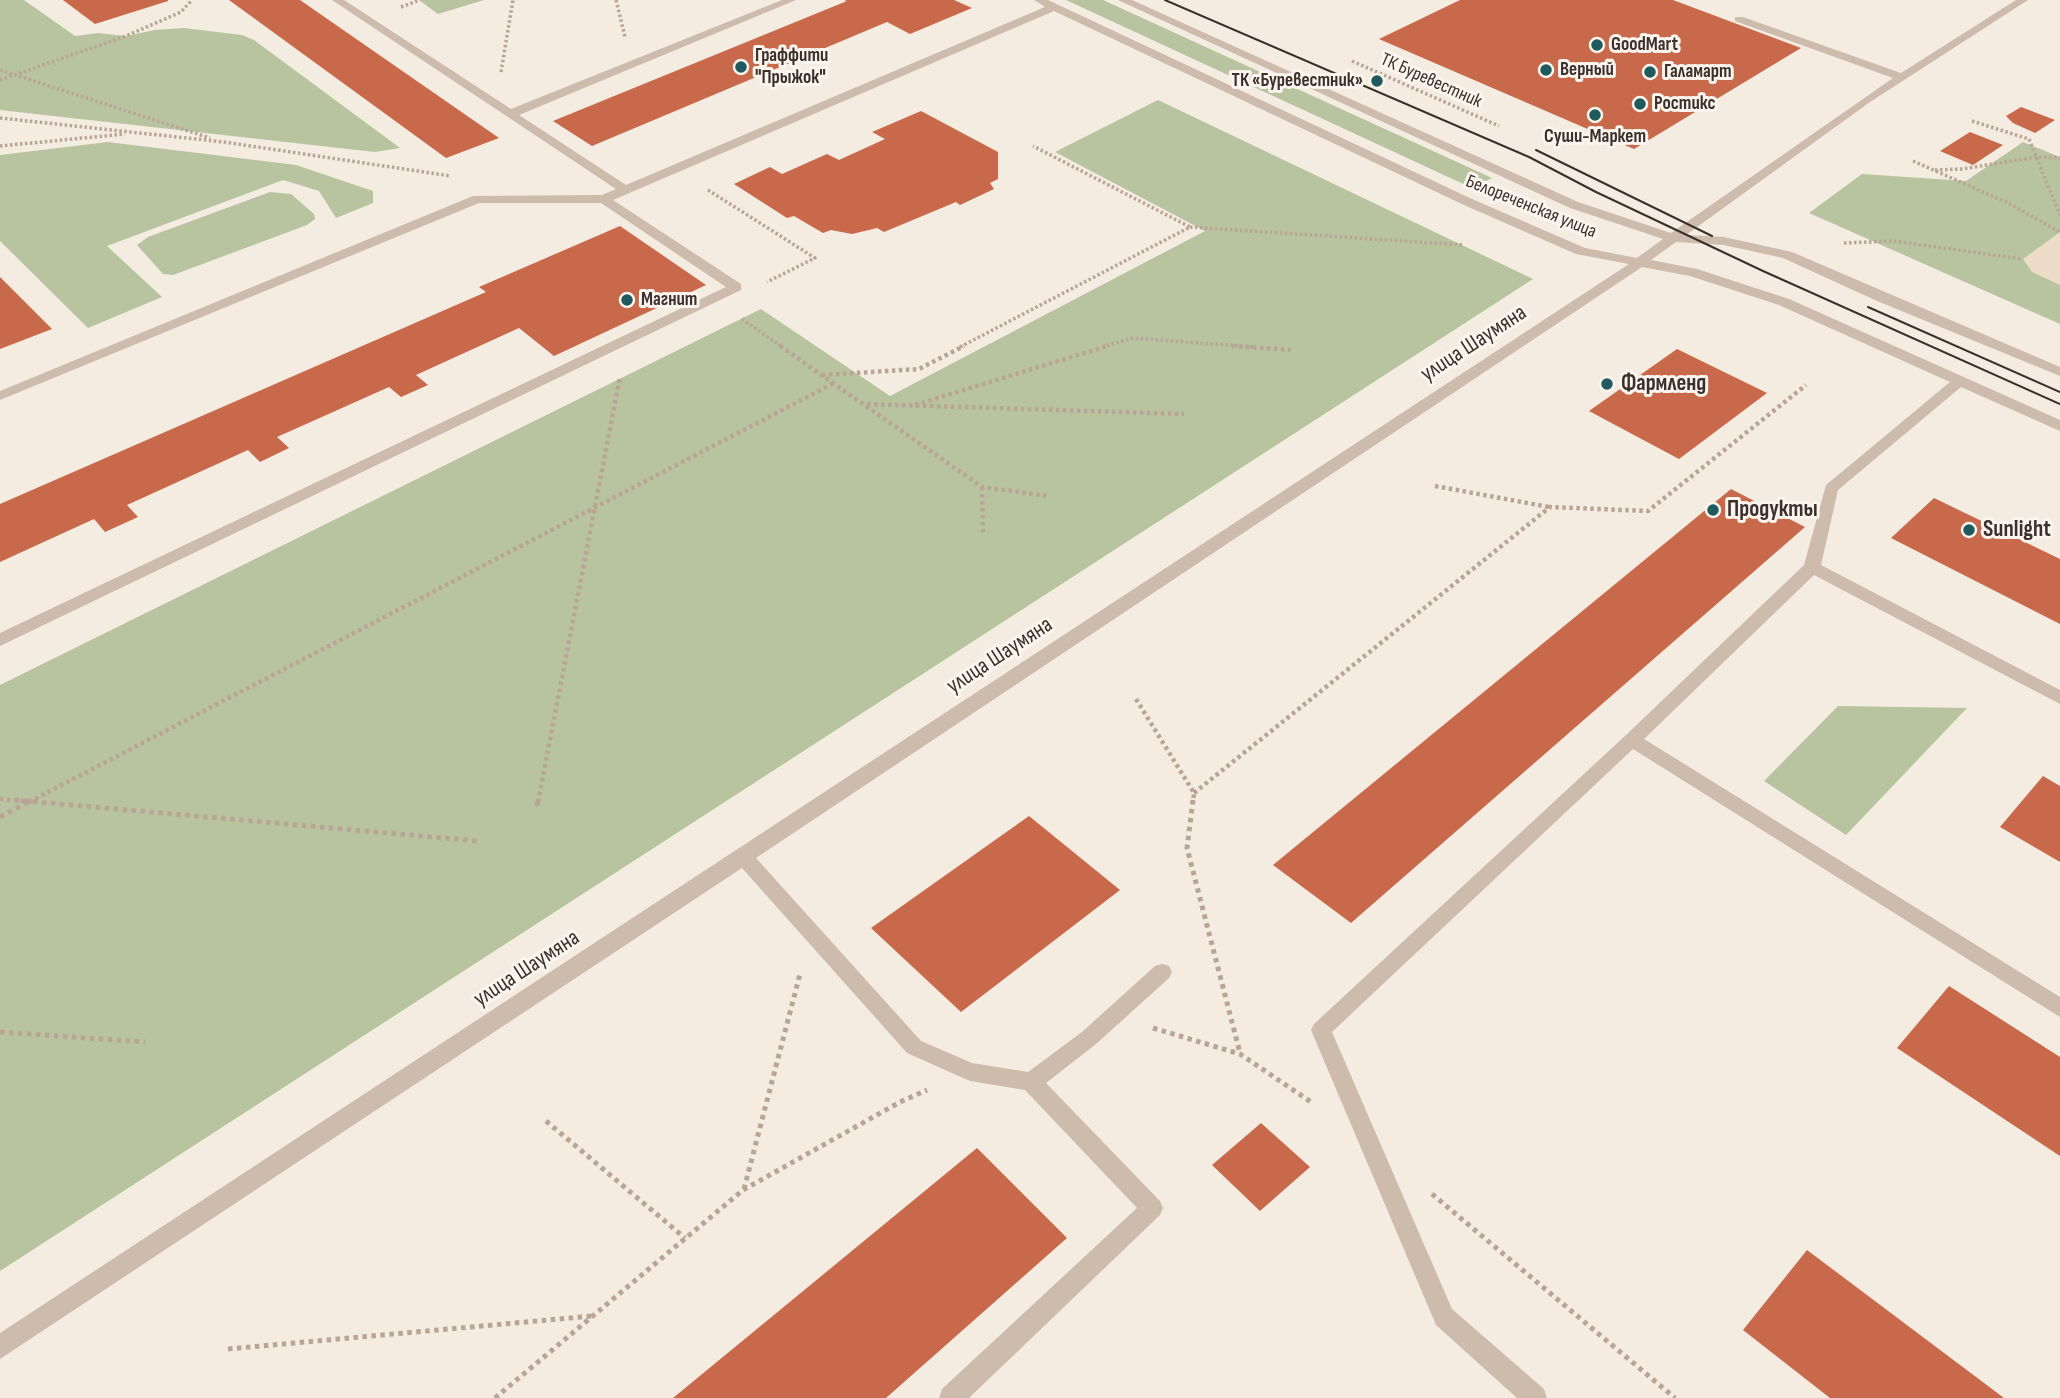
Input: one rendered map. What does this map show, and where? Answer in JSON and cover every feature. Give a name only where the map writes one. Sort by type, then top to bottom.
[{"type":"street","points":[[338,0],[625,190]]},
{"type":"street","points":[[510,114],[791,0]]},
{"type":"street","name":"Белореченская улица","points":[[1039,0],[1468,202],[1581,251],[1692,272],[1740,286],[1961,380],[2060,426]]},
{"type":"street","name":"Белореченская улица","points":[[1123,0],[1574,205],[1629,227],[1674,238]]},
{"type":"street","name":"улица Шаумяна","points":[[0,1347],[1594,295],[1902,77],[2023,0]]},
{"type":"street","points":[[0,396],[477,199],[604,199],[1054,7]]},
{"type":"street","points":[[1739,19],[1902,77]]},
{"type":"street","points":[[0,639],[628,339],[718,301],[736,287],[604,199]]},
{"type":"street","points":[[1674,238],[1724,241],[1787,254],[1882,298],[2060,372]]},
{"type":"street","points":[[1535,1398],[1444,1317],[1321,1030],[1632,740],[1812,567],[1831,488],[1961,380]]},
{"type":"street","points":[[1812,567],[2060,698]]},
{"type":"street","points":[[1632,740],[2060,1008]]},
{"type":"street","points":[[743,856],[914,1047],[970,1072],[1031,1082],[1152,1208],[951,1398]]},
{"type":"street","points":[[1031,1082],[1089,1038],[1162,972]]},
{"type":"path","points":[[0,80],[181,12],[192,0]]},
{"type":"path","points":[[495,104],[513,0]]},
{"type":"path","name":"ТК Буревестник","points":[[1352,61],[1499,126]]},
{"type":"path","points":[[0,71],[224,142]]},
{"type":"path","points":[[0,118],[224,142],[455,177]]},
{"type":"path","points":[[1972,121],[2029,139],[2060,215]]},
{"type":"path","points":[[0,146],[136,133]]},
{"type":"path","points":[[1032,146],[1190,227],[1464,245]]},
{"type":"path","points":[[1934,170],[1962,169],[2036,157],[2060,158]]},
{"type":"path","points":[[1913,161],[2008,203],[2060,232]]},
{"type":"path","points":[[718,301],[815,258],[706,191],[719,186]]},
{"type":"path","points":[[822,375],[919,369],[1190,227]]},
{"type":"path","points":[[1844,243],[1893,241],[2023,259]]},
{"type":"path","points":[[718,301],[982,486],[1048,496]]},
{"type":"path","points":[[915,405],[1132,338],[1291,350]]},
{"type":"path","points":[[537,806],[628,339]]},
{"type":"path","points":[[0,817],[834,383]]},
{"type":"path","points":[[1435,486],[1550,507],[1648,511],[1806,385]]},
{"type":"path","points":[[864,404],[1184,414]]},
{"type":"path","points":[[982,486],[983,536]]},
{"type":"path","points":[[1194,793],[1550,507]]},
{"type":"path","points":[[1136,699],[1194,793],[1187,848],[1240,1054]]},
{"type":"path","points":[[0,799],[478,841]]},
{"type":"path","points":[[743,1189],[811,932]]},
{"type":"path","points":[[0,1032],[145,1042]]},
{"type":"path","points":[[546,1121],[685,1238]]},
{"type":"path","points":[[228,1349],[593,1316]]},
{"type":"green space","points":[[0,0],[24,0],[75,36],[98,33],[126,36],[184,28],[242,35],[254,40],[400,148],[375,152],[0,110]]},
{"type":"green space","points":[[419,0],[484,0],[438,14]]},
{"type":"green space","points":[[1066,0],[1103,0],[1492,178],[1472,188]]},
{"type":"green space","points":[[1158,100],[1533,279],[0,1271],[0,685],[761,309],[890,396],[1205,231],[1055,152]]},
{"type":"green space","points":[[108,142],[296,165],[373,191],[373,203],[336,218],[319,191],[283,180],[107,246],[162,297],[88,328],[0,241],[0,155]]},
{"type":"green space","points":[[2023,142],[2060,157],[2060,324],[1809,213],[1862,174],[1966,181]]},
{"type":"green space","points":[[270,192],[291,194],[314,214],[315,219],[307,225],[173,275],[163,274],[137,245],[148,237]]},
{"type":"green space","points":[[1838,706],[1967,708],[1846,835],[1764,781]]},
{"type":"shaded area","points":[[2060,232],[2060,285],[2032,272],[2023,259]]},
{"type":"building","points":[[63,0],[168,0],[168,1],[95,24]]},
{"type":"building","points":[[229,0],[300,0],[499,138],[446,158]]},
{"type":"building","points":[[844,0],[954,0],[972,8],[910,34],[887,22],[592,146],[553,121],[847,1]]},
{"type":"building","points":[[1460,0],[1673,0],[1801,48],[1634,149],[1379,39]]},
{"type":"building","points":[[2021,107],[2055,120],[2035,133],[2013,123],[2006,116]]},
{"type":"building","points":[[921,111],[998,152],[998,179],[990,183],[994,189],[960,205],[956,202],[884,232],[877,228],[852,234],[831,230],[823,233],[794,216],[787,218],[734,184],[770,167],[782,174],[827,154],[839,160],[885,139],[872,132]]},
{"type":"building","points":[[1970,132],[2003,145],[1973,165],[1940,151]]},
{"type":"building","points":[[620,226],[706,285],[554,356],[519,328],[416,375],[428,385],[401,397],[389,387],[277,437],[289,448],[260,462],[248,450],[127,505],[138,517],[105,532],[94,519],[0,562],[0,504],[486,292],[479,287]]},
{"type":"building","points":[[0,277],[52,329],[0,349]]},
{"type":"building","points":[[1677,349],[1767,393],[1679,459],[1589,411]]},
{"type":"building","points":[[1731,489],[1805,527],[1351,923],[1273,865]]},
{"type":"building","points":[[1934,498],[2060,559],[2060,624],[1891,538]]},
{"type":"building","points":[[2043,776],[2060,786],[2060,862],[2000,827]]},
{"type":"building","points":[[1029,816],[1120,890],[961,1012],[871,928]]},
{"type":"building","points":[[1949,986],[2060,1057],[2060,1156],[1897,1048]]},
{"type":"building","points":[[1261,1123],[1310,1167],[1260,1211],[1212,1165]]},
{"type":"building","points":[[977,1148],[1067,1238],[886,1398],[673,1398]]},
{"type":"building","points":[[1807,1250],[2004,1398],[1830,1398],[1743,1330]]},
{"type":"tram line","points":[[1165,0],[1529,157],[1596,192],[1763,271],[2060,404]]},
{"type":"tram line","points":[[1536,150],[1712,236]]},
{"type":"tram line","points":[[1868,307],[2060,392]]},
{"type":"place","name":"GoodMart","points":[[1597,45]]},
{"type":"place","name":"Граффити \"Прыжок\"","points":[[741,67]]},
{"type":"place","name":"Верный","points":[[1546,70]]},
{"type":"place","name":"Галамарт","points":[[1650,72]]},
{"type":"place","name":"ТК «Буревестник»","points":[[1377,81]]},
{"type":"place","name":"Ростикс","points":[[1640,104]]},
{"type":"place","name":"Суши-Маркет","points":[[1595,115]]},
{"type":"place","name":"Магнит","points":[[627,300]]},
{"type":"place","name":"Фармленд","points":[[1607,384]]},
{"type":"place","name":"Продукты","points":[[1713,510]]},
{"type":"place","name":"Sunlight","points":[[1969,530]]}]
